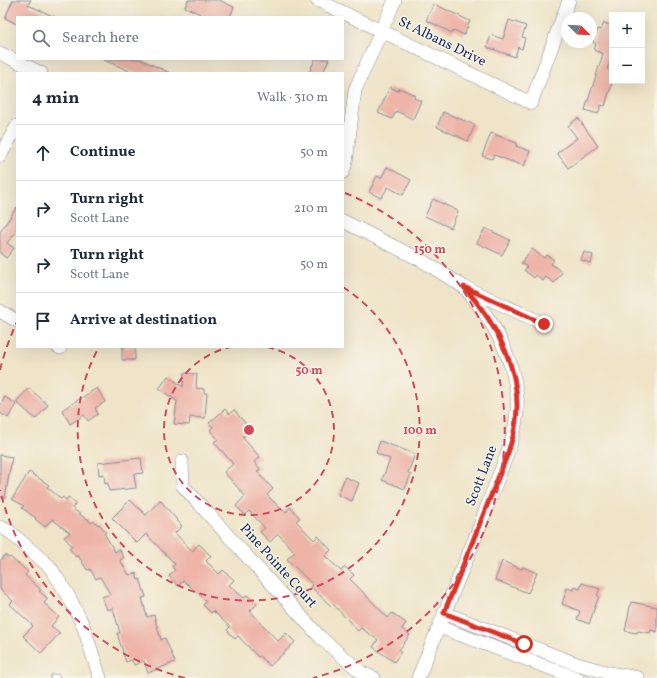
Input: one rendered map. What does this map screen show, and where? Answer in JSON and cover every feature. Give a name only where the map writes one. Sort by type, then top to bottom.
[{"type":"street","name":"St Albans Drive","points":[[317,0],[531,103],[569,0]]},
{"type":"street","points":[[344,169],[355,90],[395,0]]},
{"type":"street","points":[[0,53],[39,72]]},
{"type":"street","points":[[0,156],[16,128]]},
{"type":"street","name":"Scott Lane","points":[[344,222],[421,260],[464,287],[544,324]]},
{"type":"street","name":"Scott Lane","points":[[418,678],[508,453],[517,411],[514,383],[504,348],[486,315],[464,287]]},
{"type":"street","points":[[0,311],[16,320]]},
{"type":"street","name":"Pine Pointe Court","points":[[182,461],[183,486],[321,638],[362,673],[374,678]]},
{"type":"street","points":[[0,527],[10,532],[50,566],[68,595],[83,624],[100,678]]},
{"type":"street","points":[[444,613],[608,676],[638,678]]},
{"type":"street","points":[[439,627],[577,678]]},
{"type":"building","points":[[13,0],[31,0],[28,5],[53,16],[16,16],[16,24],[5,18]]},
{"type":"building","points":[[188,0],[219,0],[234,7],[230,16],[205,16],[185,7]]},
{"type":"building","points":[[434,4],[470,21],[464,35],[454,30],[452,33],[426,20]]},
{"type":"building","points":[[509,20],[526,26],[522,37],[525,38],[522,49],[518,47],[515,57],[487,47],[491,35],[503,39]]},
{"type":"building","points":[[604,23],[609,25],[609,64],[607,69],[609,70],[609,84],[612,84],[605,106],[601,105],[598,114],[585,110],[603,54],[594,50],[595,48],[597,48],[597,32],[598,29],[601,30]]},
{"type":"building","points":[[104,60],[142,60],[168,72],[132,72]]},
{"type":"building","points":[[315,60],[329,60],[323,72],[309,72]]},
{"type":"building","points":[[390,87],[398,91],[399,88],[415,95],[414,98],[421,101],[413,119],[396,111],[392,119],[378,113]]},
{"type":"building","points":[[443,112],[475,125],[468,141],[437,127]]},
{"type":"building","points":[[578,118],[598,146],[568,168],[557,153],[577,138],[568,126]]},
{"type":"building","points":[[491,133],[517,143],[516,146],[530,151],[524,166],[494,155],[492,159],[482,156]]},
{"type":"building","points":[[387,167],[411,180],[403,195],[388,187],[381,198],[369,192],[377,176],[381,178]]},
{"type":"building","points":[[433,199],[458,211],[451,228],[425,216]]},
{"type":"building","points":[[16,208],[16,232],[7,243],[14,248],[6,258],[0,253],[0,232]]},
{"type":"building","points":[[485,228],[510,240],[502,255],[477,243]]},
{"type":"building","points":[[532,249],[544,258],[547,255],[554,260],[551,264],[562,272],[554,283],[546,277],[543,281],[536,275],[534,278],[524,270],[527,267],[521,263]]},
{"type":"building","points":[[584,252],[593,255],[591,263],[581,260]]},
{"type":"building","points":[[122,348],[135,348],[135,360],[122,360]]},
{"type":"building","points":[[184,373],[197,374],[196,388],[204,389],[204,393],[207,393],[205,418],[190,417],[189,425],[174,424],[177,401],[159,389],[168,376],[183,387]]},
{"type":"building","points":[[29,388],[48,405],[36,419],[16,402]]},
{"type":"building","points":[[97,388],[105,402],[95,408],[98,414],[88,421],[84,415],[70,424],[62,410]]},
{"type":"building","points":[[5,397],[16,404],[8,418],[0,413],[0,406]]},
{"type":"building","points":[[225,409],[229,414],[234,410],[251,430],[242,437],[260,457],[254,462],[260,469],[257,472],[273,489],[267,495],[283,511],[284,510],[286,512],[290,507],[300,518],[296,521],[314,540],[318,536],[331,550],[325,556],[341,571],[345,567],[354,575],[350,579],[388,618],[392,613],[406,623],[402,629],[410,635],[399,650],[401,652],[394,662],[373,647],[378,640],[361,628],[358,631],[333,604],[331,606],[311,587],[313,585],[287,559],[295,552],[278,534],[270,542],[260,532],[265,528],[249,511],[245,515],[236,506],[245,496],[224,472],[233,464],[214,442],[218,439],[210,430],[213,427],[209,423]]},
{"type":"building","points":[[380,441],[415,454],[408,473],[411,474],[405,489],[382,480],[390,459],[376,453]]},
{"type":"building","points":[[0,455],[12,457],[5,498],[0,498]]},
{"type":"building","points":[[141,458],[143,473],[134,474],[136,488],[109,491],[108,483],[105,484],[104,474],[99,475],[98,463]]},
{"type":"building","points":[[29,472],[49,485],[47,487],[61,499],[63,497],[66,500],[68,497],[76,504],[72,508],[86,519],[87,518],[91,523],[94,521],[98,525],[99,524],[106,532],[104,533],[115,552],[119,549],[124,558],[120,560],[129,575],[136,573],[138,580],[140,579],[146,597],[142,598],[147,617],[154,615],[161,640],[165,638],[175,662],[148,673],[144,661],[134,665],[132,660],[126,662],[117,633],[120,633],[113,608],[107,610],[102,597],[110,594],[100,577],[96,579],[90,569],[87,570],[78,555],[76,557],[69,548],[72,546],[64,537],[70,533],[52,519],[45,527],[35,519],[36,518],[22,508],[24,506],[12,499]]},
{"type":"building","points":[[345,477],[359,483],[352,501],[338,495]]},
{"type":"building","points":[[130,500],[146,515],[160,500],[182,526],[175,533],[192,551],[199,544],[211,556],[206,561],[219,574],[223,570],[234,580],[229,585],[244,598],[247,595],[257,604],[250,611],[278,641],[286,633],[295,642],[270,666],[260,656],[258,657],[238,636],[235,639],[227,630],[230,627],[213,611],[211,613],[203,605],[206,601],[183,581],[178,586],[169,576],[175,570],[172,567],[175,564],[146,534],[137,543],[112,518]]},
{"type":"building","points":[[5,555],[9,558],[10,557],[28,572],[25,575],[48,599],[44,603],[59,617],[51,626],[60,633],[41,653],[23,636],[33,626],[10,604],[13,601],[0,589],[0,561]]},
{"type":"building","points":[[502,561],[537,573],[528,593],[495,580]]},
{"type":"building","points":[[582,583],[600,589],[589,624],[577,619],[580,611],[562,604],[567,588],[573,590],[574,587],[580,589]]},
{"type":"building","points":[[631,602],[657,607],[657,632],[651,630],[650,633],[625,631]]},
{"type":"route","points":[[524,644],[444,613],[508,453],[517,411],[514,383],[511,368],[506,355],[494,328],[486,315],[464,287],[544,324]]}]
